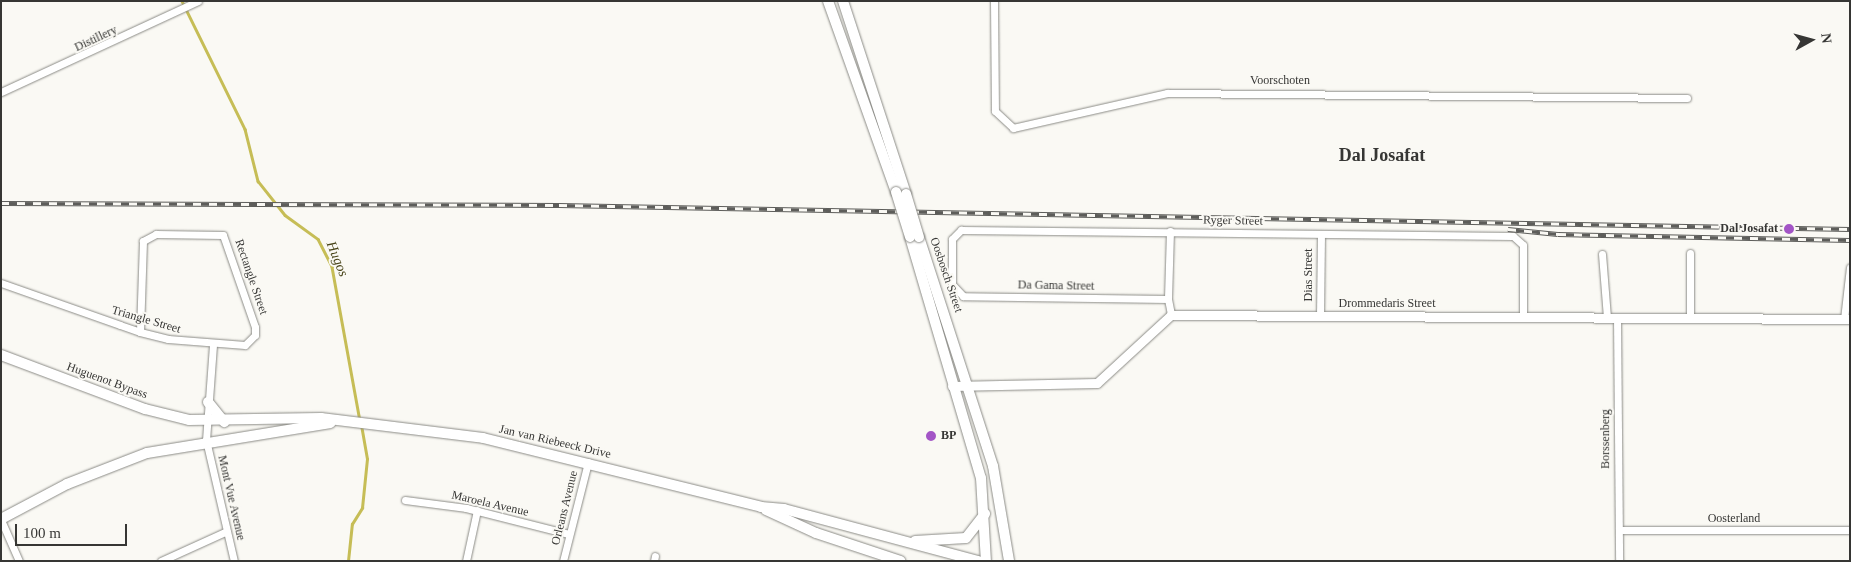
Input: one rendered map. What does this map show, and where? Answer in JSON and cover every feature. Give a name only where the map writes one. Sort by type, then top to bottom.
[{"type":"main road","name":"Oosbosch Street","points":[[828,1],[896,192],[915,237],[969,384],[993,466],[1009,561]]},
{"type":"main road","name":"Oosbosch Street","points":[[843,1],[906,194],[952,386],[979,468],[986,513],[986,561]]},
{"type":"main road","name":"Huguenot Bypass","points":[[1,355],[145,409],[206,423]]},
{"type":"main road","points":[[208,402],[224,422]]},
{"type":"main road","name":"Jan van Riebeeck Drive","points":[[1,520],[112,465],[206,440],[339,421]]},
{"type":"main road","name":"Jan van Riebeeck Drive","points":[[206,423],[350,421],[384,423],[483,438],[588,462],[761,507],[784,509],[872,535],[978,561]]},
{"type":"main road","name":"Jan van Riebeeck Drive","points":[[761,507],[816,534],[900,561]]},
{"type":"main road","points":[[872,535],[958,541],[972,534],[986,513]]},
{"type":"street","name":"Distillery","points":[[1,92],[198,1]]},
{"type":"street","name":"Voorschoten","points":[[994,1],[995,111],[1012,128],[1167,93],[1688,98]]},
{"type":"street","name":"Ryger Street","points":[[952,284],[954,234],[961,230],[1513,236],[1523,245],[1523,317]]},
{"type":"street","points":[[952,386],[969,384],[1097,383],[1171,315],[1168,299],[1170,231]]},
{"type":"street","name":"Rectangle Street","points":[[140,332],[143,241],[156,234],[218,233],[229,244],[255,327],[255,335],[245,345],[213,345]]},
{"type":"street","name":"Dias Street","points":[[1320,316],[1321,234]]},
{"type":"street","points":[[1690,252],[1690,318]]},
{"type":"street","points":[[1602,254],[1607,317]]},
{"type":"street","points":[[1847,319],[1850,267]]},
{"type":"street","name":"Triangle Street","points":[[1,283],[140,332],[213,345]]},
{"type":"street","name":"Da Gama Street","points":[[952,284],[963,296],[1168,299]]},
{"type":"street","name":"Drommedaris Street","points":[[1171,315],[1847,319]]},
{"type":"street","name":"Borssenberg","points":[[1617,318],[1619,561]]},
{"type":"street","points":[[206,423],[213,345]]},
{"type":"street","name":"Mont Vue Avenue","points":[[206,423],[206,440],[234,561]]},
{"type":"street","name":"Orleans Avenue","points":[[564,561],[569,534],[588,462]]},
{"type":"street","name":"Maroela Avenue","points":[[405,500],[477,510],[569,534]]},
{"type":"street","points":[[466,561],[477,510]]},
{"type":"street","points":[[1,520],[19,561]]},
{"type":"street","name":"Oosterland","points":[[1619,530],[1850,530]]},
{"type":"street","points":[[161,561],[227,531]]},
{"type":"waterway","name":"Hugos","points":[[182,1],[245,129],[258,181],[285,215],[318,239],[332,267],[360,421]]},
{"type":"waterway","name":"Hugos","points":[[348,561],[352,524],[362,508],[367,459],[361,426]]},
{"type":"railway","points":[[1,203],[559,205],[1850,229]]},
{"type":"railway","points":[[1508,229],[1558,234],[1850,240]]},
{"type":"place","name":"Dal Josafat","points":[[1789,229]]},
{"type":"place","name":"BP","points":[[931,436]]},
{"type":"district","name":"Dal Josafat","points":[[1382,155]]}]
